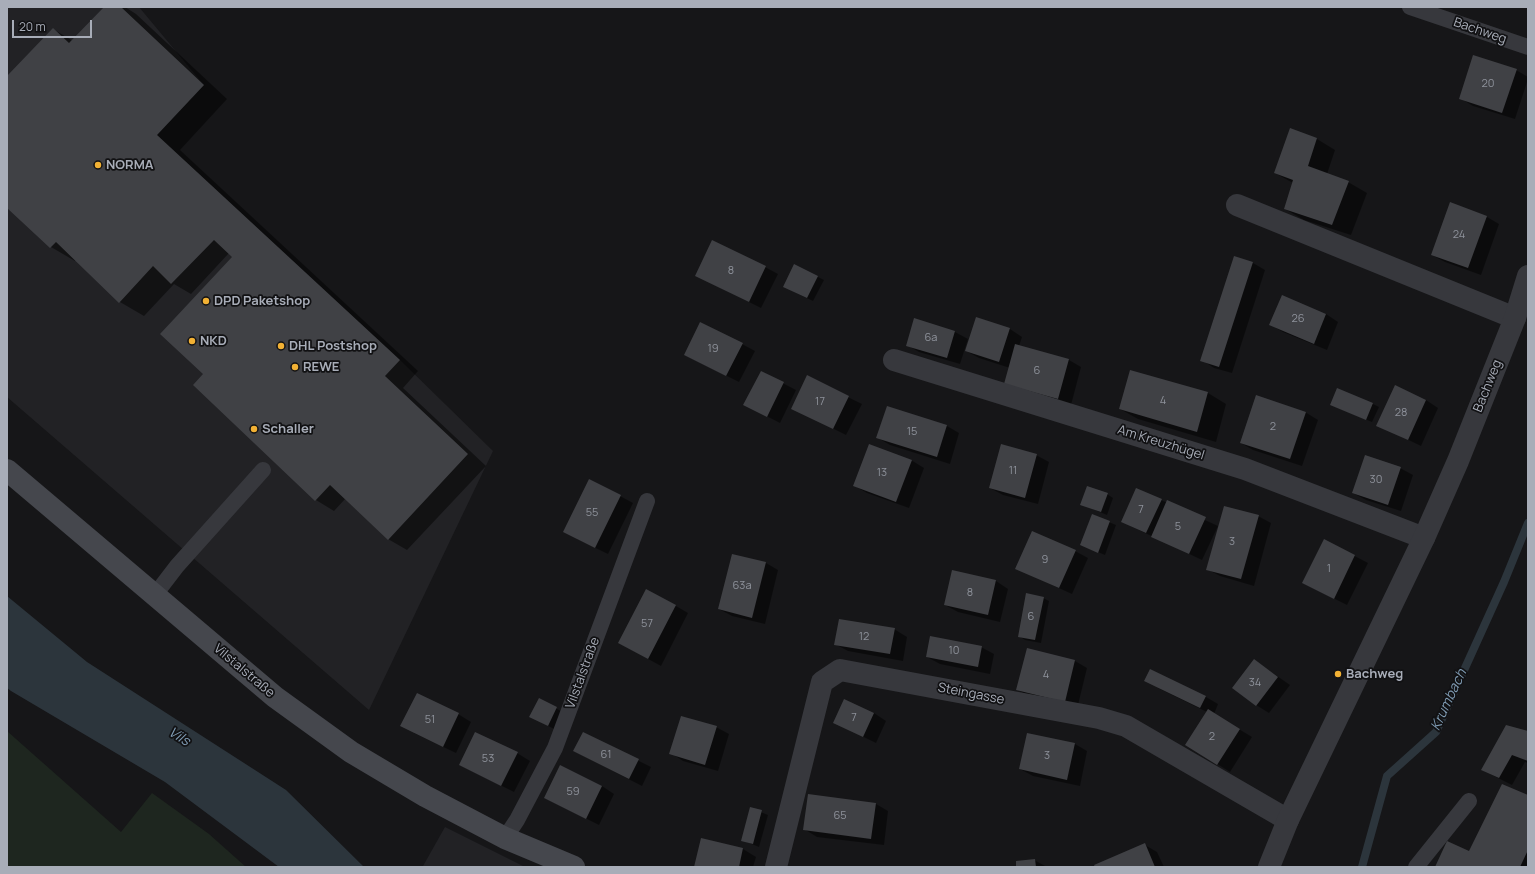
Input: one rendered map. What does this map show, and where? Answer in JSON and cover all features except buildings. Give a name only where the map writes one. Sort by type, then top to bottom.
[{"type":"main road","name":"Vilstalstraße","points":[[7,470],[275,697],[351,752],[425,796],[505,838],[574,867]]},
{"type":"street","points":[[1237,205],[1515,318]]},
{"type":"street","name":"Bachweg","points":[[1269,867],[1288,820],[1424,538],[1458,461],[1515,318],[1528,276]]},
{"type":"street","name":"Am Kreuzhügel","points":[[894,360],[1245,469],[1424,538]]},
{"type":"street","name":"Steingasse","points":[[776,867],[822,682],[840,670],[1099,718],[1126,726],[1288,820]]},
{"type":"lane","name":"Bachweg","points":[[1410,7],[1528,47]]},
{"type":"lane","points":[[154,596],[177,566],[263,470]]},
{"type":"lane","name":"Vilstalstraße","points":[[505,838],[517,820],[555,748],[647,501]]},
{"type":"lane","points":[[1416,867],[1469,801]]},
{"type":"shaded area","points":[[7,7],[139,7],[204,85],[157,135],[400,360],[493,451],[369,710],[7,397]]},
{"type":"shaded area","points":[[7,731],[121,832],[152,793],[209,834],[246,867],[7,867]]},
{"type":"shaded area","points":[[445,827],[525,867],[424,867],[423,866]]},
{"type":"water","name":"Vils","points":[[7,596],[87,662],[286,790],[364,867],[279,867],[165,782],[7,688]]},
{"type":"waterway","name":"Krumbach","points":[[1362,867],[1387,776],[1436,732],[1504,582],[1528,523]]},
{"type":"place","name":"NORMA","points":[[98,165]]},
{"type":"place","name":"DPD Paketshop","points":[[206,301]]},
{"type":"place","name":"NKD","points":[[192,341]]},
{"type":"place","name":"DHL Postshop","points":[[281,346]]},
{"type":"place","name":"REWE","points":[[295,367]]},
{"type":"place","name":"Schaller","points":[[254,429]]},
{"type":"place","name":"Bachweg","points":[[1338,674]]}]
